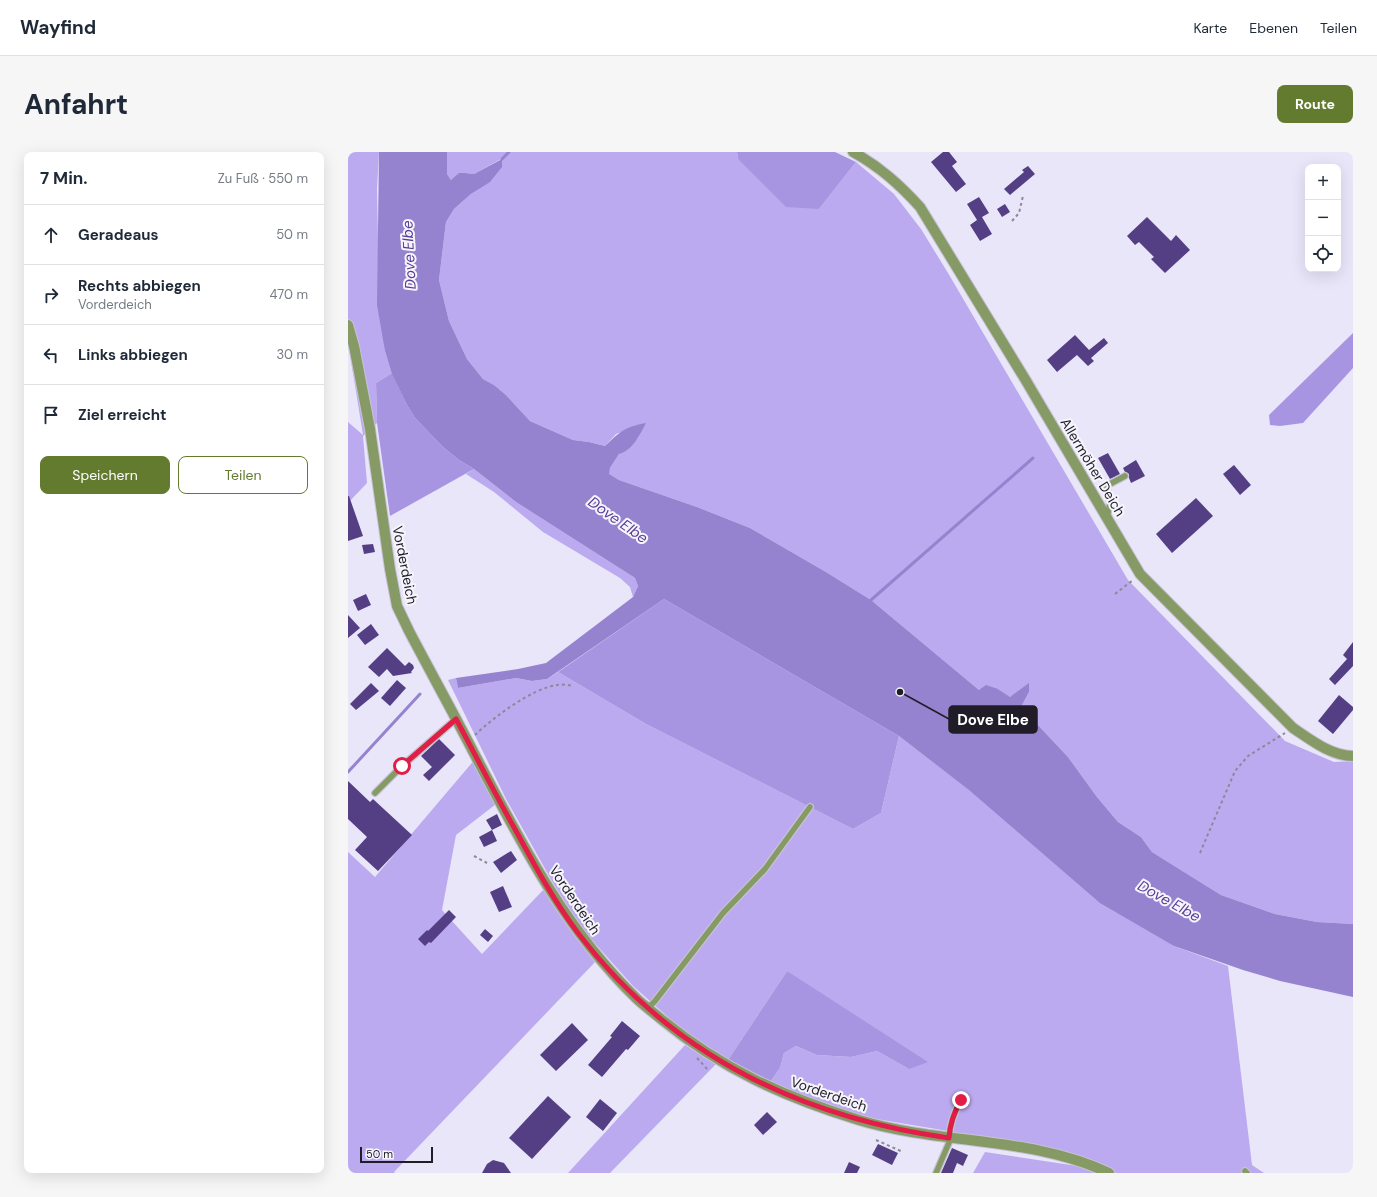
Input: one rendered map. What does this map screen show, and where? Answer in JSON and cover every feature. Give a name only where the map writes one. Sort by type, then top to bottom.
[{"type":"street","name":"Allermöher Deich","points":[[853,152],[868,160],[897,183],[920,207],[1025,379],[1140,574],[1293,728],[1334,752],[1353,756]]},
{"type":"street","name":"Vorderdeich","points":[[348,325],[354,346],[370,429],[385,543],[397,606],[408,631],[528,855],[579,934],[602,962],[628,990],[678,1033],[705,1052],[744,1075],[780,1092],[860,1120],[892,1129],[1036,1150],[1067,1156],[1091,1164],[1109,1173]]},
{"type":"lane","points":[[1107,518],[1110,502],[1107,488],[1108,485],[1125,476]]},
{"type":"lane","points":[[375,793],[402,766],[456,719]]},
{"type":"lane","points":[[648,1008],[723,913],[765,869],[810,807]]},
{"type":"lane","points":[[936,1173],[950,1138],[950,1124],[954,1112],[961,1100]]},
{"type":"path","points":[[1012,221],[1019,213],[1023,196]]},
{"type":"path","points":[[1115,594],[1140,574]]},
{"type":"path","points":[[468,741],[516,703],[545,688],[558,684],[573,686]]},
{"type":"path","points":[[1200,853],[1235,771],[1248,756],[1293,728]]},
{"type":"path","points":[[474,856],[487,863]]},
{"type":"path","points":[[876,1140],[903,1152]]},
{"type":"shaded area","points":[[348,152],[379,152],[377,189],[378,238],[385,351],[392,373],[376,383],[377,423],[363,436],[367,483],[348,503],[348,422],[363,435],[348,342]]},
{"type":"shaded area","points":[[447,152],[737,152],[738,159],[819,209],[856,162],[894,194],[921,229],[948,273],[1128,580],[1285,741],[1334,762],[1353,761],[1353,924],[1317,922],[1275,914],[1221,895],[1152,852],[1141,837],[1118,822],[1097,797],[1068,757],[1021,707],[1029,692],[1009,697],[998,689],[979,690],[871,600],[826,572],[750,528],[697,507],[619,480],[608,474],[619,454],[638,438],[645,424],[616,434],[605,446],[573,440],[530,421],[506,395],[494,385],[483,379],[467,359],[449,321],[439,280],[446,222],[454,209],[471,194],[490,181],[501,159],[474,174],[465,173],[451,180],[447,174]]},
{"type":"shaded area","points":[[737,152],[835,152],[856,162],[819,209],[786,207],[738,159]]},
{"type":"shaded area","points":[[1353,333],[1353,368],[1303,423],[1280,426],[1270,425],[1269,415]]},
{"type":"shaded area","points":[[392,373],[407,405],[415,418],[443,447],[459,460],[474,469],[390,516],[377,423],[376,383]]},
{"type":"shaded area","points":[[474,469],[516,502],[635,578],[638,586],[633,597],[630,587],[620,578],[543,532],[494,492],[466,474]]},
{"type":"shaded area","points":[[664,599],[899,736],[881,813],[853,829],[646,724],[558,672]]},
{"type":"shaded area","points":[[558,672],[646,724],[853,829],[881,813],[899,736],[1174,946],[1228,966],[1252,1165],[1264,1173],[1116,1173],[1090,1159],[942,1130],[858,1116],[770,1082],[780,1068],[784,1053],[796,1046],[817,1055],[851,1057],[877,1051],[909,1069],[787,971],[728,1060],[687,1034],[633,986],[583,930],[553,883],[506,799],[448,680],[456,678],[458,688],[516,678],[532,681],[547,679]]},
{"type":"shaded area","points":[[476,758],[500,801],[456,835],[442,910],[482,954],[546,887],[598,959],[394,1172],[395,1173],[348,1173],[348,852],[375,877]]},
{"type":"shaded area","points":[[787,971],[928,1062],[909,1069],[877,1051],[851,1057],[817,1055],[796,1046],[784,1053],[780,1068],[770,1082],[728,1060]]},
{"type":"shaded area","points":[[685,1045],[716,1064],[610,1173],[568,1173]]},
{"type":"shaded area","points":[[985,1152],[1084,1167],[1095,1173],[973,1173]]},
{"type":"water","points":[[379,152],[447,152],[447,174],[451,180],[459,173],[474,174],[502,159],[502,167],[490,182],[471,194],[454,209],[446,222],[439,280],[449,321],[467,359],[483,379],[494,385],[506,395],[530,421],[573,440],[605,446],[627,428],[646,423],[632,446],[628,450],[619,454],[610,468],[609,474],[619,480],[697,507],[750,528],[826,572],[871,600],[979,690],[986,685],[998,689],[1010,697],[1029,683],[1029,692],[1021,707],[1068,757],[1097,797],[1118,822],[1141,837],[1152,852],[1221,895],[1275,914],[1317,922],[1353,924],[1353,997],[1280,981],[1174,946],[1100,903],[969,790],[899,736],[664,599],[547,679],[532,681],[516,678],[458,688],[456,678],[518,669],[546,663],[633,597],[638,586],[635,578],[516,502],[474,469],[459,460],[443,447],[415,418],[407,405],[392,374],[385,351],[377,305]]},
{"type":"building","points":[[943,152],[949,152],[957,162],[952,166],[966,184],[956,192],[931,162]]},
{"type":"building","points":[[1028,166],[1035,174],[1010,195],[1004,189],[1024,172],[1022,170]]},
{"type":"building","points":[[979,197],[989,213],[982,217],[992,234],[980,241],[970,225],[977,220],[967,204]]},
{"type":"building","points":[[1005,204],[1010,212],[1002,217],[997,209]]},
{"type":"building","points":[[1147,217],[1171,241],[1176,235],[1190,250],[1165,273],[1151,259],[1154,257],[1139,242],[1135,245],[1127,236]]},
{"type":"building","points":[[1075,335],[1089,350],[1104,338],[1108,343],[1091,358],[1094,361],[1088,366],[1077,355],[1057,372],[1047,360]]},
{"type":"building","points":[[1108,453],[1120,474],[1110,479],[1098,458]]},
{"type":"building","points":[[1136,460],[1145,476],[1131,483],[1129,474],[1125,472],[1123,468]]},
{"type":"building","points":[[1234,465],[1251,485],[1240,495],[1223,474]]},
{"type":"building","points":[[348,496],[363,536],[348,541]]},
{"type":"building","points":[[1196,498],[1213,516],[1172,553],[1156,534]]},
{"type":"building","points":[[373,544],[375,552],[364,554],[362,545]]},
{"type":"building","points":[[366,594],[371,605],[358,611],[353,600]]},
{"type":"building","points":[[348,615],[360,628],[348,638]]},
{"type":"building","points":[[371,624],[379,635],[365,645],[357,635]]},
{"type":"building","points":[[1353,642],[1353,666],[1335,685],[1329,679],[1347,659],[1343,655]]},
{"type":"building","points":[[387,648],[405,666],[409,662],[413,665],[414,668],[411,672],[412,673],[393,676],[387,669],[379,677],[368,667]]},
{"type":"building","points":[[397,680],[406,688],[390,706],[381,698]]},
{"type":"building","points":[[371,683],[379,691],[356,710],[350,704]]},
{"type":"building","points":[[1339,695],[1353,707],[1353,710],[1333,734],[1318,721]]},
{"type":"building","points":[[439,739],[455,755],[429,781],[423,775],[432,767],[421,756]]},
{"type":"building","points":[[348,781],[370,802],[373,799],[412,835],[378,871],[355,850],[367,837],[348,819]]},
{"type":"building","points":[[497,814],[502,825],[492,830],[486,820]]},
{"type":"building","points":[[492,830],[497,841],[484,847],[479,837]]},
{"type":"building","points":[[511,851],[517,860],[501,873],[493,862]]},
{"type":"building","points":[[503,886],[512,907],[499,912],[490,892]]},
{"type":"building","points":[[449,910],[456,917],[431,943],[429,942],[425,946],[418,939]]},
{"type":"building","points":[[485,929],[493,936],[488,942],[480,935]]},
{"type":"building","points":[[622,1021],[640,1036],[628,1050],[626,1049],[602,1077],[588,1065],[612,1037],[610,1036]]},
{"type":"building","points":[[572,1023],[588,1040],[556,1071],[540,1055]]},
{"type":"building","points":[[548,1096],[571,1117],[532,1159],[509,1138]]},
{"type":"building","points":[[600,1099],[617,1113],[603,1131],[586,1117]]},
{"type":"building","points":[[767,1112],[777,1122],[763,1135],[754,1125]]},
{"type":"building","points":[[878,1144],[898,1153],[892,1165],[872,1155]]},
{"type":"building","points":[[952,1148],[968,1155],[963,1166],[957,1163],[953,1173],[941,1173]]},
{"type":"building","points":[[493,1160],[504,1163],[511,1173],[482,1173],[487,1164]]},
{"type":"building","points":[[849,1162],[860,1167],[857,1173],[844,1173]]},
{"type":"waterway","points":[[502,159],[509,152]]},
{"type":"waterway","points":[[871,600],[1033,458]]},
{"type":"waterway","points":[[348,772],[420,694]]},
{"type":"place","name":"Dove Elbe","points":[[900,692]]},
{"type":"route","points":[[402,766],[456,719],[528,855],[579,934],[602,962],[637,1000],[698,1048],[723,1064],[780,1092],[837,1113],[892,1129],[926,1135],[949,1138],[950,1124],[954,1112],[961,1100]]}]
